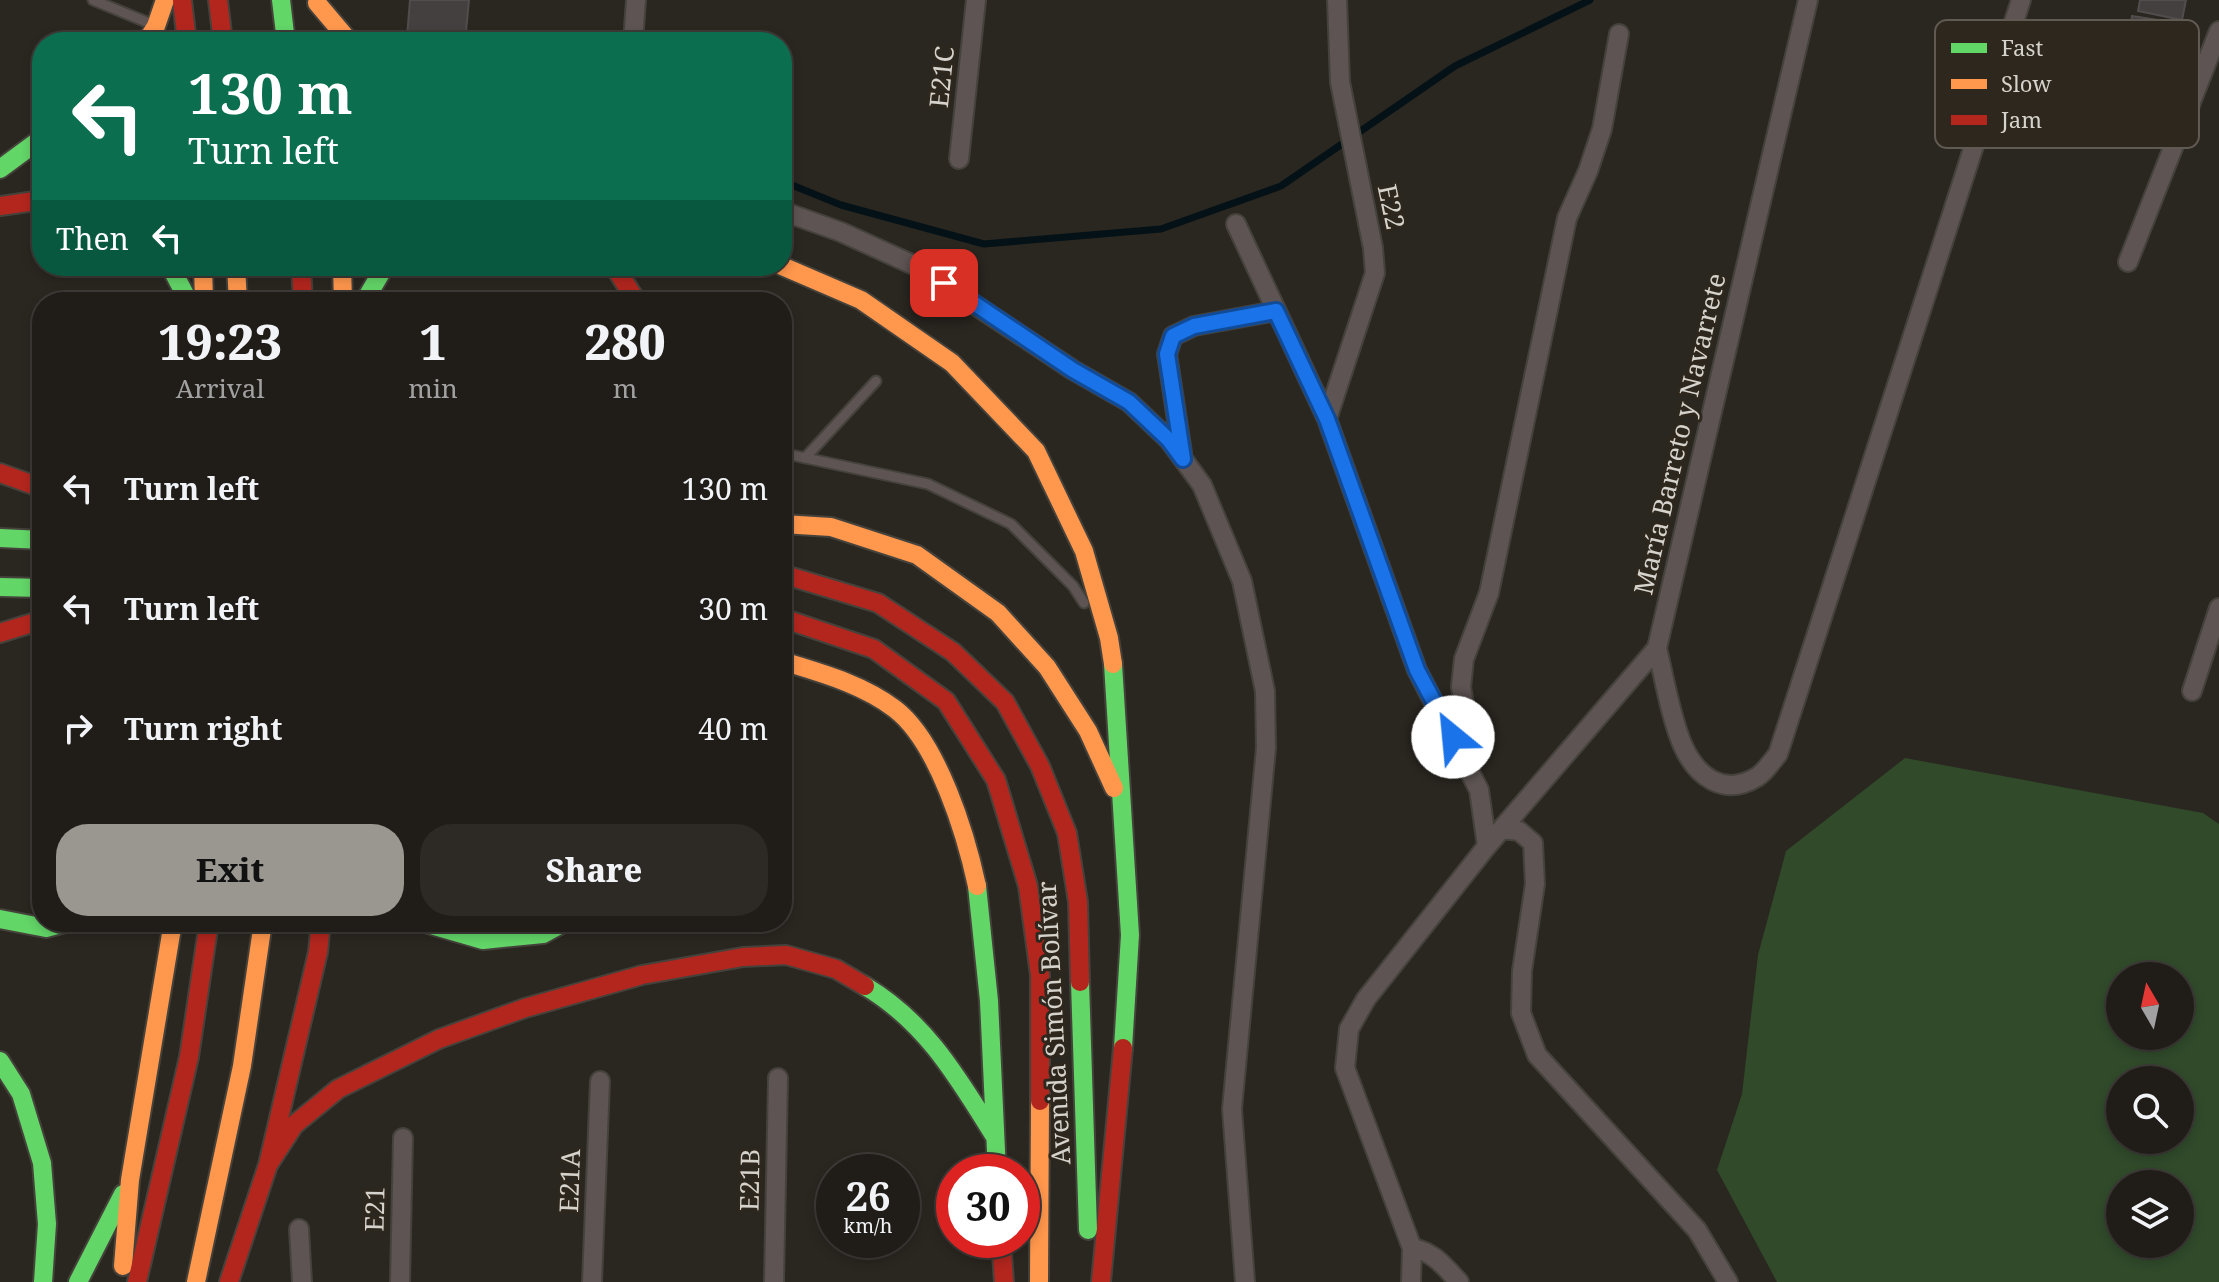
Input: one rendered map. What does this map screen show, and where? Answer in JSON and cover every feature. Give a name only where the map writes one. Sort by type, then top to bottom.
[{"type":"highway","points":[[152,32],[165,0]]},
{"type":"highway","points":[[182,0],[186,32]]},
{"type":"highway","points":[[218,0],[222,32]]},
{"type":"highway","points":[[281,0],[285,32]]},
{"type":"highway","points":[[316,2],[322,32]]},
{"type":"highway","points":[[316,2],[342,32]]},
{"type":"highway","points":[[0,169],[32,145]]},
{"type":"highway","points":[[0,206],[32,201]]},
{"type":"highway","points":[[792,270],[861,300],[952,363],[1036,451],[1084,551],[1109,638],[1115,677],[1130,935],[1121,1078],[1101,1282]]},
{"type":"highway","points":[[0,473],[32,484]]},
{"type":"highway","points":[[0,492],[32,494]]},
{"type":"highway","points":[[792,525],[831,527],[917,555],[998,613],[1047,667],[1088,731],[1124,811]]},
{"type":"highway","points":[[0,538],[32,540]]},
{"type":"highway","name":"Avenida Simón Bolívar","points":[[792,575],[878,603],[953,652],[1005,702],[1040,766],[1067,833],[1078,902],[1089,1282]]},
{"type":"highway","points":[[0,587],[32,588]]},
{"type":"highway","points":[[0,619],[32,619]]},
{"type":"highway","name":"Avenida Simón Bolívar","points":[[792,621],[874,649],[946,701],[996,780],[1028,886],[1040,975],[1039,1282]]},
{"type":"highway","points":[[0,633],[32,622]]},
{"type":"highway","points":[[792,664],[851,683],[897,710],[923,742],[957,809],[977,885],[989,1001],[996,1154]]},
{"type":"highway","points":[[0,919],[32,925]]},
{"type":"highway","points":[[122,1282],[130,1180],[171,932]]},
{"type":"highway","points":[[137,1282],[189,1057],[208,932]]},
{"type":"highway","points":[[196,1282],[242,1066],[262,932]]},
{"type":"highway","points":[[229,1282],[268,1165],[318,952],[320,932]]},
{"type":"highway","points":[[453,932],[483,940],[547,932]]},
{"type":"highway","points":[[268,1165],[294,1125],[338,1089],[439,1039],[525,1008],[642,975],[743,957],[786,955],[836,969],[880,995],[924,1032],[953,1069],[995,1137]]},
{"type":"highway","points":[[0,1061],[21,1094],[42,1163],[47,1224],[43,1282]]},
{"type":"highway","points":[[78,1282],[130,1180]]},
{"type":"highway","points":[[1002,1258],[1004,1282]]},
{"type":"street","points":[[634,32],[636,0]]},
{"type":"street","name":"E21C","points":[[959,159],[976,0]]},
{"type":"street","name":"María Barreto y Navarrete","points":[[1411,1282],[1412,1248],[1345,1068],[1349,1029],[1366,999],[1487,846],[1657,648],[1808,0]]},
{"type":"street","points":[[2015,20],[2021,0]]},
{"type":"street","name":"E22","points":[[1327,419],[1375,273],[1373,248],[1340,82],[1337,2]]},
{"type":"street","points":[[2199,82],[2219,31]]},
{"type":"street","points":[[1465,760],[1469,732],[1461,687],[1464,659],[1489,593],[1567,218],[1602,129],[1619,34]]},
{"type":"street","points":[[1657,648],[1681,744],[1694,767],[1725,787],[1759,776],[1778,754],[1973,148]]},
{"type":"street","points":[[2128,262],[2173,148]]},
{"type":"street","points":[[792,215],[841,232],[918,267],[1073,370],[1129,402],[1169,440],[1202,485],[1242,581],[1265,691],[1266,748],[1232,1109],[1245,1282]]},
{"type":"street","points":[[1236,224],[1327,419],[1417,670],[1479,790],[1487,846]]},
{"type":"street","points":[[1183,459],[1167,354],[1173,336],[1194,326],[1276,311]]},
{"type":"street","points":[[2192,691],[2219,608]]},
{"type":"street","points":[[1502,829],[1519,831],[1533,843],[1535,884],[1522,971],[1521,1013],[1537,1055],[1697,1230],[1728,1282]]},
{"type":"street","name":"E21B","points":[[774,1282],[778,1078]]},
{"type":"street","name":"E21A","points":[[592,1282],[600,1081]]},
{"type":"street","name":"E21","points":[[400,1282],[403,1138]]},
{"type":"street","points":[[299,1229],[302,1282]]},
{"type":"street","points":[[1412,1248],[1426,1251],[1438,1259],[1459,1282]]},
{"type":"lane","points":[[93,0],[148,32]]},
{"type":"lane","points":[[805,458],[876,381]]},
{"type":"lane","points":[[792,455],[928,484],[1011,524],[1073,586],[1109,638]]},
{"type":"green space","points":[[1905,758],[2203,813],[2219,824],[2219,1282],[1777,1282],[1717,1170],[1742,1094],[1758,955],[1786,851]]},
{"type":"building","points":[[410,0],[469,0],[466,32],[407,32]]},
{"type":"building","points":[[2140,0],[2186,0],[2182,20],[2138,11]]},
{"type":"building","points":[[2132,16],[2158,20],[2131,20]]},
{"type":"waterway","points":[[792,185],[841,205],[984,244],[1161,229],[1281,186],[1455,66],[1590,0]]},
{"type":"traffic: fast","points":[[281,0],[285,32]]},
{"type":"traffic: fast","points":[[0,169],[32,145]]},
{"type":"traffic: fast","points":[[175,276],[184,292]]},
{"type":"traffic: fast","points":[[370,292],[379,276]]},
{"type":"traffic: fast","points":[[0,538],[32,540]]},
{"type":"traffic: fast","points":[[0,587],[32,588]]},
{"type":"traffic: fast","points":[[1113,664],[1130,935],[1123,1048]]},
{"type":"traffic: fast","points":[[977,886],[989,1001],[996,1154]]},
{"type":"traffic: fast","points":[[0,919],[32,925]]},
{"type":"traffic: fast","points":[[455,932],[483,940],[547,932]]},
{"type":"traffic: fast","points":[[1080,982],[1088,1230]]},
{"type":"traffic: fast","points":[[865,986],[924,1034],[954,1073],[995,1137]]},
{"type":"traffic: fast","points":[[0,1061],[21,1094],[42,1163],[47,1224],[43,1282]]},
{"type":"traffic: fast","points":[[78,1282],[123,1194]]},
{"type":"traffic: slow","points":[[152,32],[165,0]]},
{"type":"traffic: slow","points":[[317,3],[342,32]]},
{"type":"traffic: slow","points":[[792,270],[861,300],[952,363],[1036,451],[1084,551],[1109,638],[1113,664]]},
{"type":"traffic: slow","points":[[203,276],[204,292]]},
{"type":"traffic: slow","points":[[237,276],[237,292]]},
{"type":"traffic: slow","points":[[342,276],[343,292]]},
{"type":"traffic: slow","points":[[792,525],[831,527],[917,555],[998,613],[1047,667],[1088,731],[1114,788]]},
{"type":"traffic: slow","points":[[792,664],[869,693],[895,709],[910,724],[924,743],[948,791],[966,841],[977,886]]},
{"type":"traffic: slow","points":[[123,1266],[130,1180],[171,932]]},
{"type":"traffic: slow","points":[[196,1282],[242,1066],[262,932]]},
{"type":"traffic: slow","points":[[1039,1282],[1040,1101]]},
{"type":"traffic: jam","points":[[182,0],[186,32]]},
{"type":"traffic: jam","points":[[218,0],[222,32]]},
{"type":"traffic: jam","points":[[0,206],[32,201]]},
{"type":"traffic: jam","points":[[302,276],[302,292]]},
{"type":"traffic: jam","points":[[620,276],[631,292]]},
{"type":"traffic: jam","points":[[0,473],[32,484]]},
{"type":"traffic: jam","points":[[792,577],[878,603],[953,652],[1005,702],[1040,766],[1067,833],[1078,902],[1080,982]]},
{"type":"traffic: jam","points":[[792,621],[874,649],[946,701],[996,780],[1028,886],[1040,975],[1040,1101]]},
{"type":"traffic: jam","points":[[0,633],[32,623]]},
{"type":"traffic: jam","points":[[137,1282],[189,1057],[208,932]]},
{"type":"traffic: jam","points":[[229,1282],[268,1165],[318,952],[320,932]]},
{"type":"traffic: jam","points":[[268,1165],[294,1125],[338,1089],[439,1039],[525,1008],[642,975],[743,957],[786,955],[836,969],[865,986]]},
{"type":"traffic: jam","points":[[1101,1282],[1123,1048]]},
{"type":"traffic: jam","points":[[1002,1258],[1004,1282]]},
{"type":"route","points":[[944,283],[1073,370],[1129,402],[1169,440],[1183,459],[1167,354],[1173,336],[1194,326],[1276,311],[1327,419],[1417,670],[1453,737]]}]
